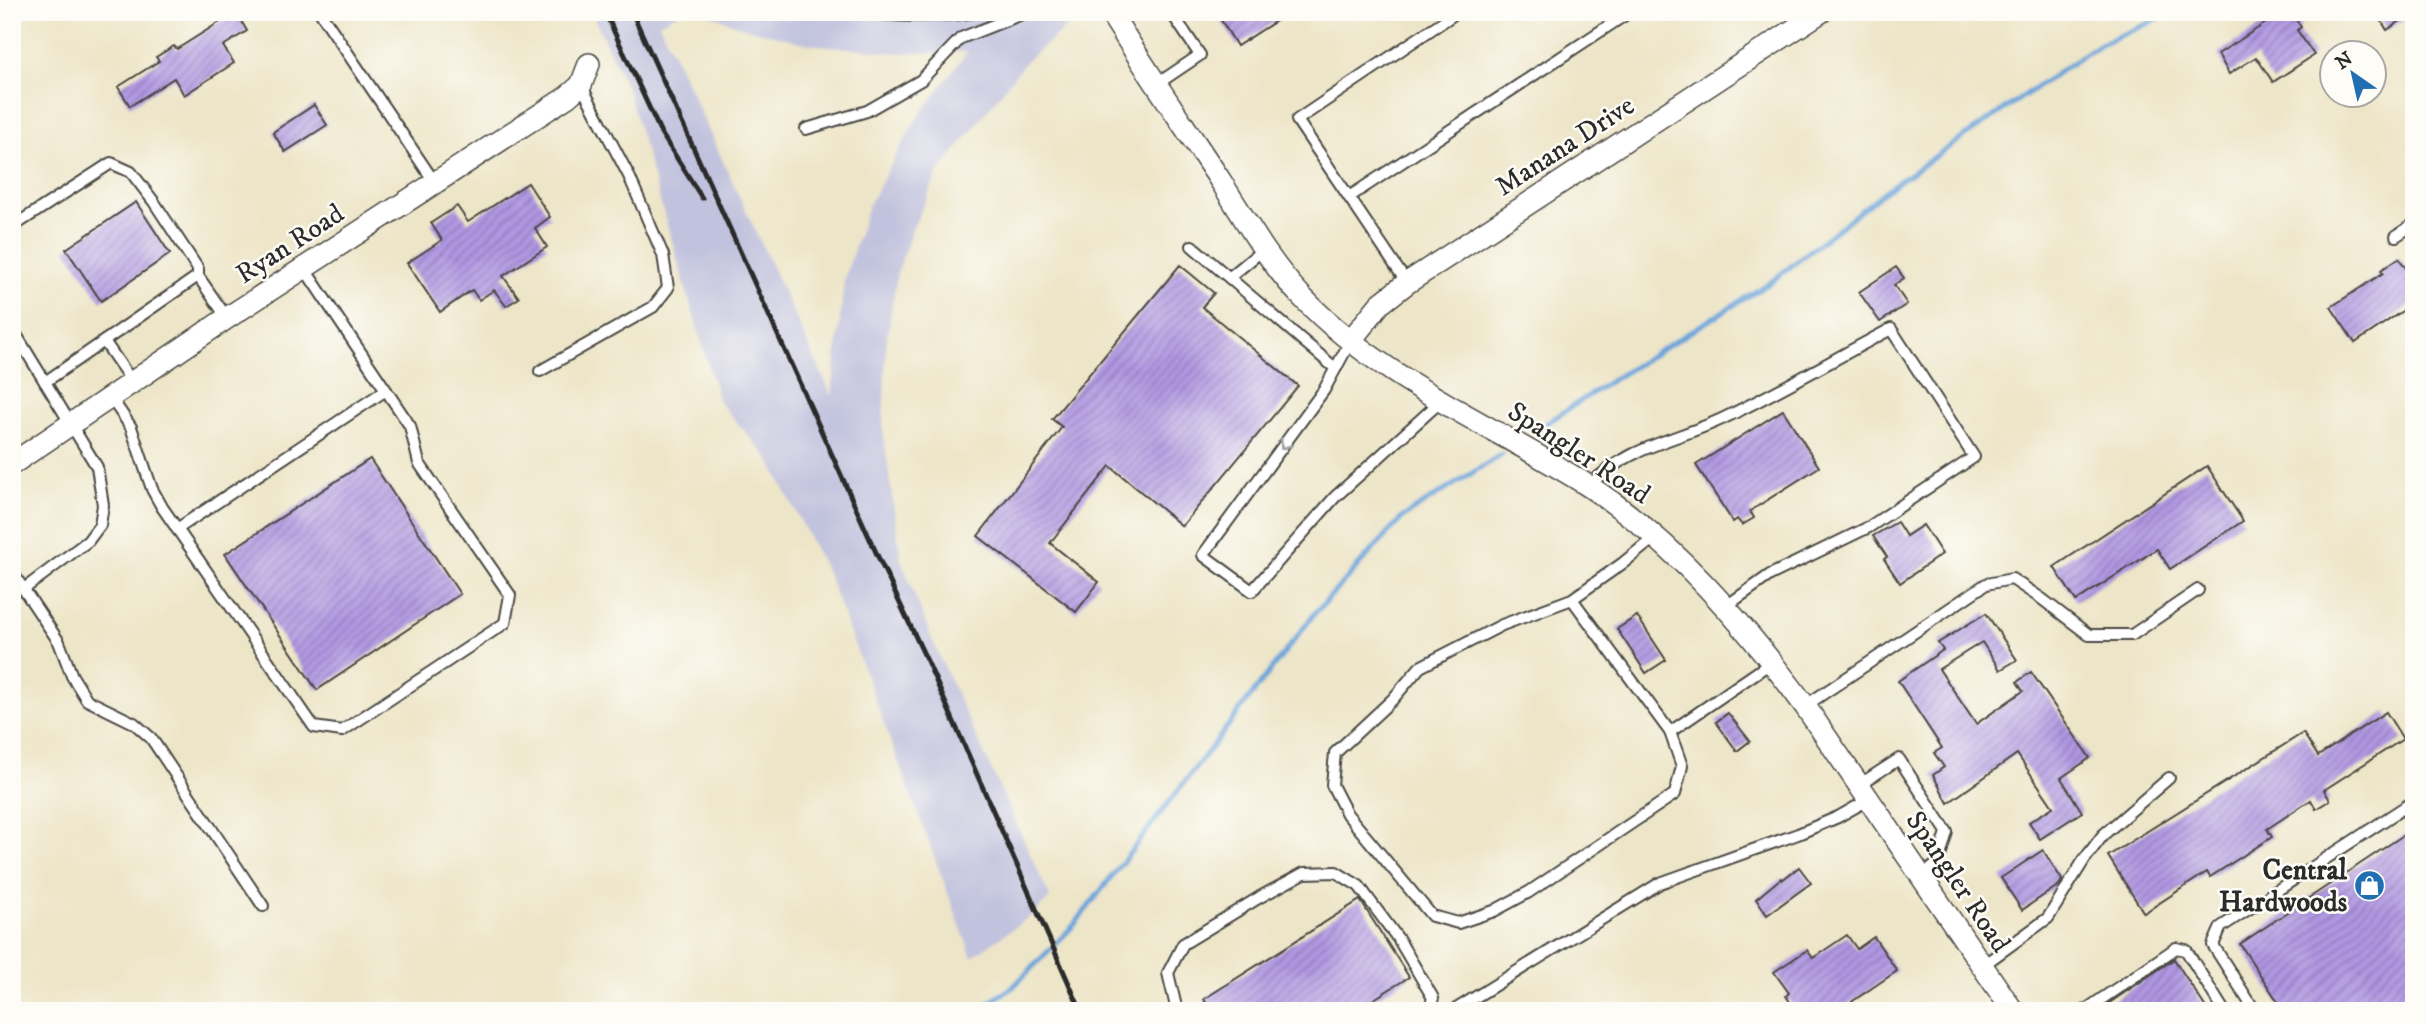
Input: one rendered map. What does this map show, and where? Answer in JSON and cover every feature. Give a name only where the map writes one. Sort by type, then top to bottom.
[{"type":"street","name":"Manana Drive","points":[[1351,340],[1380,304],[1406,283],[1821,12]]},
{"type":"street","name":"Spangler Road","points":[[1119,16],[1157,85],[1265,248],[1301,296],[1382,365],[1589,486],[1684,564],[1725,607],[1805,705],[2013,1011]]},
{"type":"street","name":"Ryan Road","points":[[12,464],[227,318],[567,97],[581,85],[590,64]]},
{"type":"lane","points":[[320,12],[435,183]]},
{"type":"lane","points":[[806,129],[867,111],[920,80],[961,38],[1027,12]]},
{"type":"lane","points":[[1157,85],[1200,55],[1171,12]]},
{"type":"lane","points":[[1406,283],[1297,120],[1457,12]]},
{"type":"lane","points":[[1349,197],[1625,15],[1623,12]]},
{"type":"lane","points":[[540,371],[653,307],[668,288],[663,255],[629,176],[581,85]]},
{"type":"lane","points":[[12,227],[111,163],[131,172],[154,201],[198,269],[198,276],[227,318]]},
{"type":"lane","points":[[2396,236],[2414,224]]},
{"type":"lane","points":[[1192,246],[1335,368]]},
{"type":"lane","points":[[1230,276],[1265,248]]},
{"type":"lane","points":[[111,398],[131,427],[152,489],[314,727],[342,731],[473,645],[505,623],[510,595],[418,463],[410,426],[304,268]]},
{"type":"lane","points":[[45,382],[198,276]]},
{"type":"lane","points":[[12,328],[97,467],[103,505],[100,525],[88,541],[24,589]]},
{"type":"lane","points":[[1589,486],[1606,469],[1643,448],[1726,417],[1891,328],[1974,457],[1869,527],[1770,575],[1725,607]]},
{"type":"lane","points":[[1351,340],[1324,390],[1203,555],[1252,592],[1335,498],[1441,401]]},
{"type":"lane","points":[[104,341],[133,383]]},
{"type":"lane","points":[[177,529],[386,390]]},
{"type":"lane","points":[[1572,599],[1670,732],[1682,766],[1675,794],[1529,892],[1494,911],[1458,923],[1432,916],[1347,814],[1332,785],[1335,753],[1392,700],[1420,667],[1502,625],[1572,599],[1654,538]]},
{"type":"lane","points":[[12,572],[59,642],[72,676],[87,700],[134,723],[151,738],[263,906]]},
{"type":"lane","points":[[1805,705],[1986,584],[2012,579],[2090,635],[2132,635],[2198,590]]},
{"type":"lane","points":[[1670,732],[1772,662]]},
{"type":"lane","points":[[1453,1011],[1660,883],[1838,817],[1899,759],[1947,832],[1938,863],[1921,877]]},
{"type":"lane","points":[[1982,966],[2048,918],[2084,860],[2104,835],[2169,778]]},
{"type":"lane","points":[[2255,1011],[2213,946],[2221,927],[2414,801]]},
{"type":"lane","points":[[1177,1011],[1168,973],[1183,944],[1304,873],[1336,872],[1359,886],[1399,940],[1433,998],[1429,1011]]},
{"type":"lane","points":[[2084,1011],[2176,948],[2186,950],[2224,1011]]},
{"type":"shaded area","points":[[591,12],[681,12],[659,23],[832,396],[844,280],[868,206],[914,123],[967,52],[896,53],[809,44],[742,27],[704,12],[1082,14],[1026,61],[937,175],[911,232],[897,274],[886,344],[883,431],[901,560],[935,647],[1050,897],[1036,912],[972,957],[828,575],[769,459],[719,402],[627,88]]},
{"type":"building","points":[[236,12],[247,31],[223,46],[234,63],[184,95],[174,78],[130,106],[118,87],[159,61],[156,57],[174,46],[177,49]]},
{"type":"building","points":[[1216,12],[1290,12],[1237,46]]},
{"type":"building","points":[[2283,12],[2291,12],[2301,27],[2297,30],[2314,55],[2273,82],[2256,57],[2229,74],[2218,54]]},
{"type":"building","points":[[2376,12],[2414,12],[2387,30]]},
{"type":"building","points":[[314,105],[327,125],[285,152],[273,132]]},
{"type":"building","points":[[528,183],[550,217],[535,228],[547,247],[503,276],[519,298],[506,306],[494,290],[479,300],[472,290],[440,312],[407,263],[442,240],[431,223],[457,206],[468,222]]},
{"type":"building","points":[[136,202],[170,254],[101,301],[66,249]]},
{"type":"building","points":[[2399,258],[2414,280],[2414,303],[2355,343],[2331,307],[2383,273],[2381,270]]},
{"type":"building","points":[[1180,265],[1214,293],[1202,307],[1298,386],[1182,526],[1110,466],[1050,543],[1099,582],[1076,612],[978,536],[1062,427],[1052,419]]},
{"type":"building","points":[[1896,267],[1904,278],[1894,285],[1907,304],[1880,322],[1859,292]]},
{"type":"building","points":[[1783,410],[1819,467],[1750,511],[1754,518],[1742,525],[1737,519],[1733,522],[1696,465]]},
{"type":"building","points":[[370,459],[460,594],[317,690],[225,554]]},
{"type":"building","points":[[2207,466],[2243,521],[2170,569],[2157,549],[2076,601],[2054,567]]},
{"type":"building","points":[[1897,522],[1906,536],[1923,525],[1942,554],[1900,583],[1873,536]]},
{"type":"building","points":[[1986,613],[2017,660],[2000,670],[1982,642],[1939,669],[1976,724],[2023,691],[2017,682],[2031,672],[2090,758],[2061,778],[2082,812],[2040,839],[2029,822],[2053,807],[2017,754],[1948,803],[1933,775],[1944,767],[1934,753],[1942,748],[1898,681],[1943,650],[1938,643]]},
{"type":"building","points":[[1637,616],[1666,660],[1646,673],[1617,629]]},
{"type":"building","points":[[2386,712],[2403,739],[2324,790],[2330,800],[2316,809],[2311,800],[2267,829],[2272,837],[2210,877],[2207,872],[2144,913],[2108,856],[2303,733],[2318,756]]},
{"type":"building","points":[[1728,713],[1750,741],[1737,751],[1716,722]]},
{"type":"building","name":"Central Hardwoods","points":[[2414,828],[2414,1011],[2284,1011],[2240,944]]},
{"type":"building","points":[[2043,850],[2062,880],[2059,885],[2022,910],[2001,878]]},
{"type":"building","points":[[1799,867],[1811,883],[1767,915],[1756,899]]},
{"type":"building","points":[[1360,900],[1409,977],[1355,1011],[1211,1011],[1204,999]]},
{"type":"building","points":[[1847,935],[1857,949],[1874,937],[1897,971],[1838,1011],[1796,1011],[1786,996],[1789,993],[1774,972],[1807,950],[1813,958]]},
{"type":"building","points":[[2174,959],[2208,1011],[2109,1011],[2105,1006]]},
{"type":"waterway","points":[[1538,429],[1771,282],[1889,188],[2100,44],[2175,12]]},
{"type":"waterway","points":[[976,1011],[1013,987],[1075,924],[1315,613],[1403,517],[1502,454]]},
{"type":"railway","points":[[605,12],[661,133],[702,198]]},
{"type":"railway","points":[[632,12],[928,663],[1081,1011]]},
{"type":"railway","points":[[829,12],[916,20],[1003,12]]},
{"type":"place","name":"Central Hardwoods","points":[[2370,886]]}]
